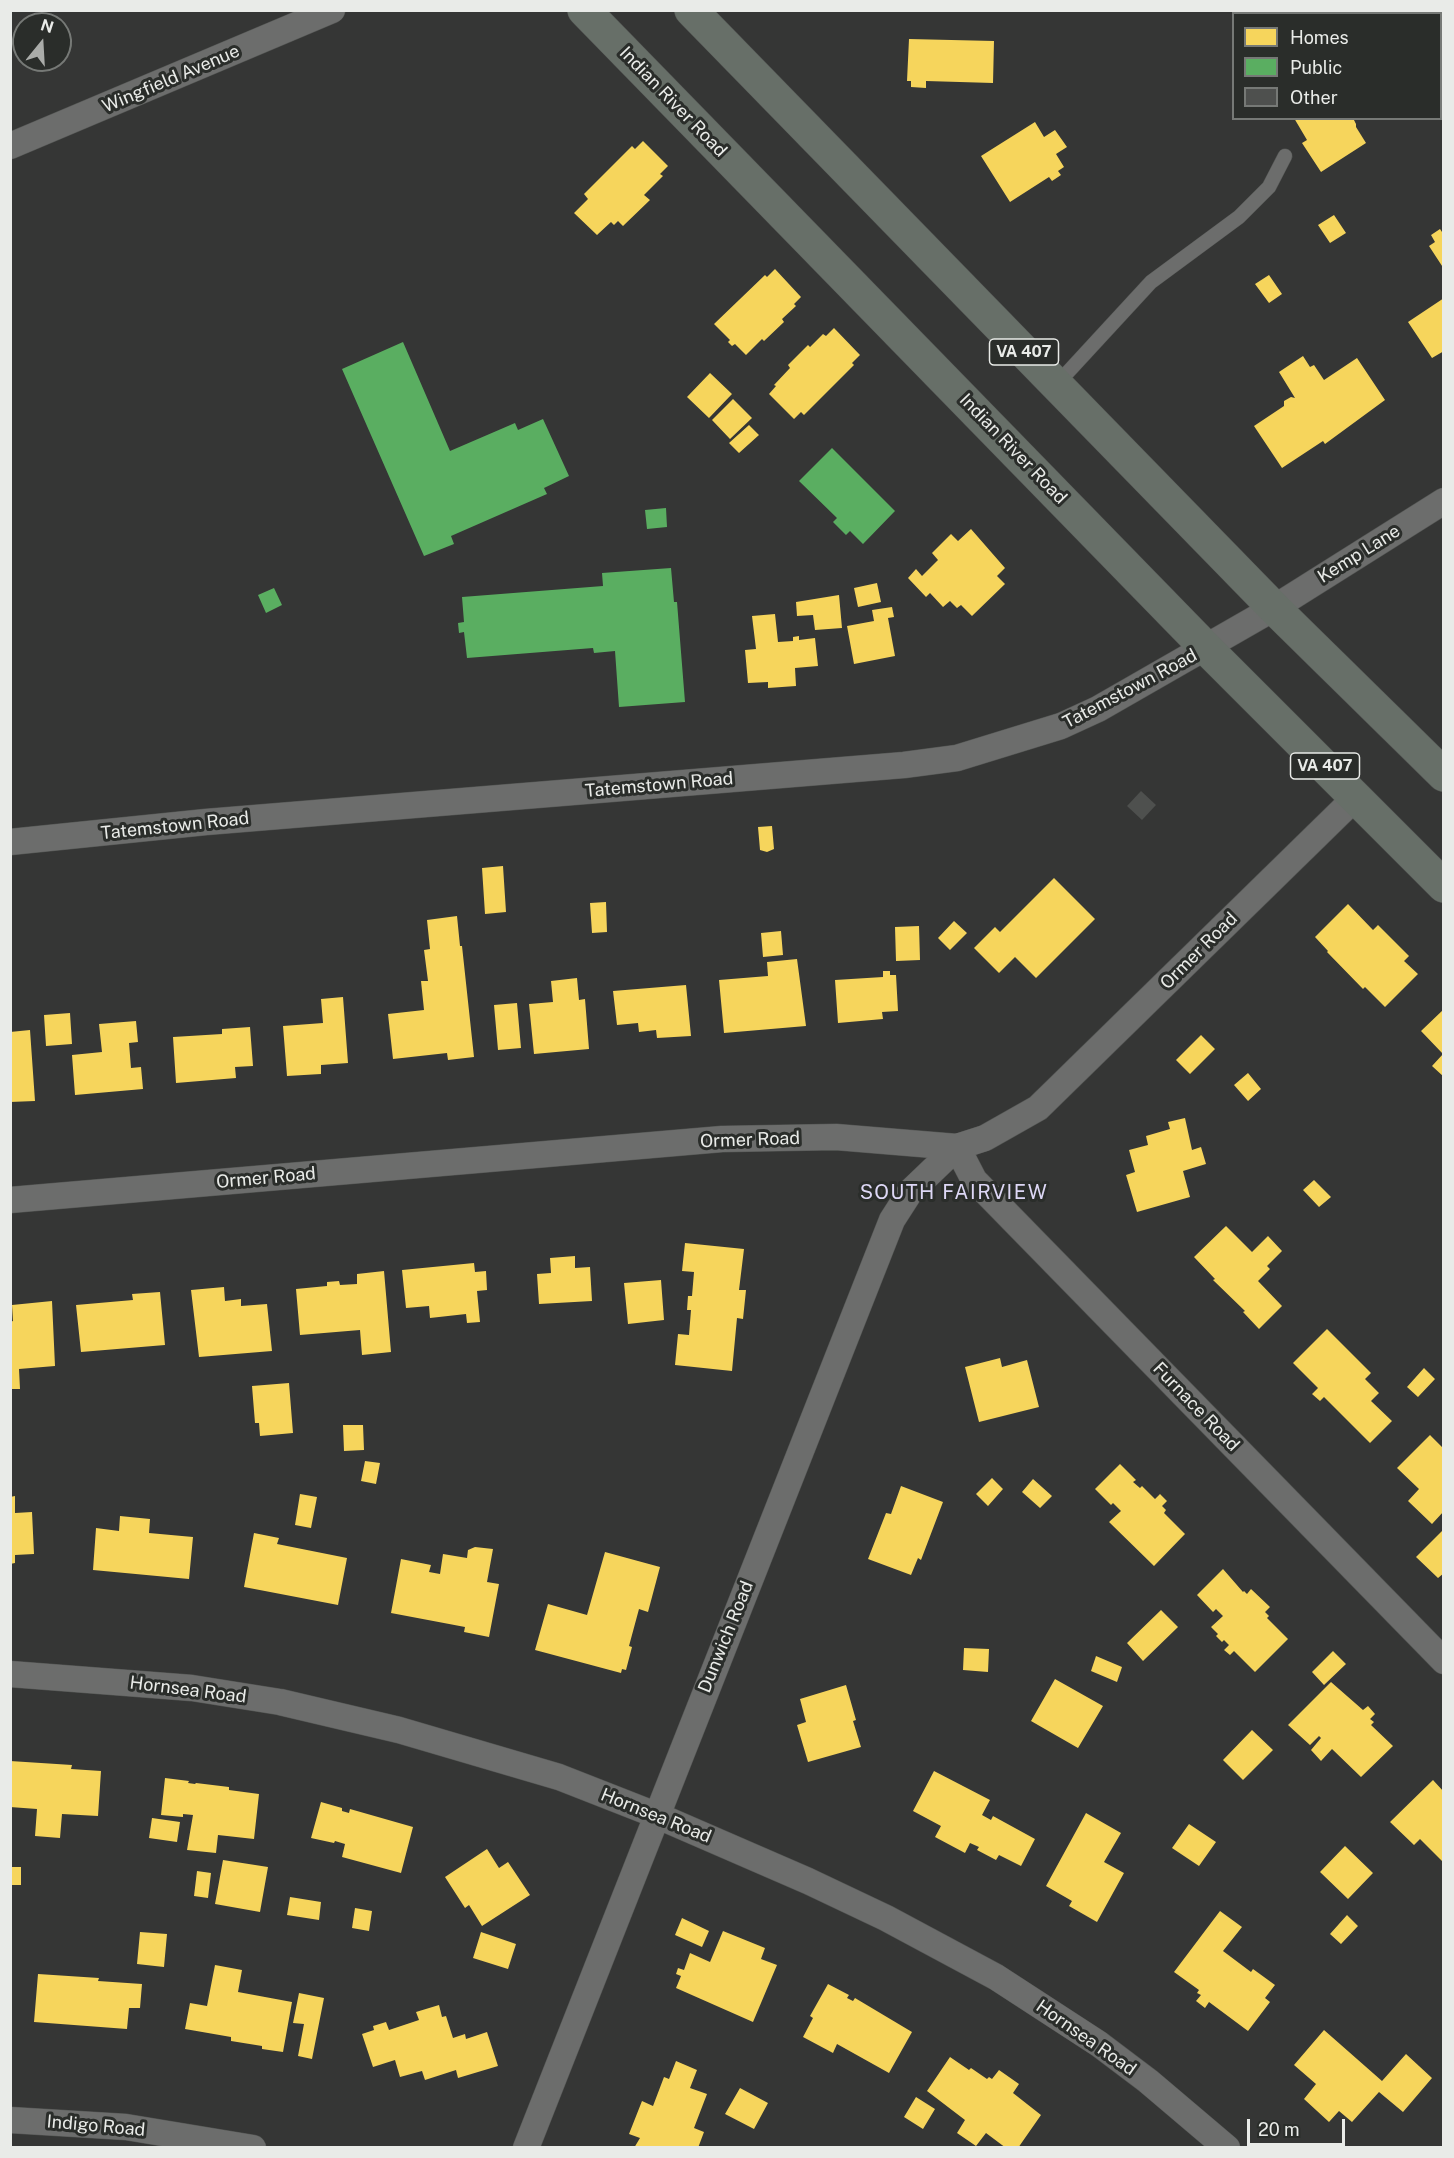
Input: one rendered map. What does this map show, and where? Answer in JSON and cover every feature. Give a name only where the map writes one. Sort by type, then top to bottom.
[{"type":"main road","name":"Indian River Road","points":[[584,10],[1206,648],[1443,886]]},
{"type":"main road","name":"VA 407","points":[[692,10],[1274,608],[1443,775]]},
{"type":"street","name":"Wingfield Avenue","points":[[10,146],[332,10]]},
{"type":"street","name":"Kemp Lane","points":[[1274,608],[1443,501]]},
{"type":"street","name":"Tatemstown Road","points":[[10,842],[206,822],[904,765],[957,758],[1061,726],[1098,709],[1274,608]]},
{"type":"street","name":"Ormer Road","points":[[10,1200],[722,1139],[836,1137],[957,1147],[985,1138],[1038,1108],[1356,797]]},
{"type":"street","name":"Furnace Road","points":[[957,1147],[974,1180],[1443,1661]]},
{"type":"street","name":"Dunwich Road","points":[[526,2148],[892,1220],[910,1192],[957,1147]]},
{"type":"street","name":"Hornsea Road","points":[[10,1674],[192,1688],[280,1702],[399,1730],[559,1777],[656,1815],[876,1913],[996,1977],[1099,2044],[1148,2081],[1227,2148]]},
{"type":"street","name":"Indigo Road","points":[[10,2120],[126,2127],[253,2148]]},
{"type":"lane","points":[[1056,385],[1151,282],[1239,217],[1269,187],[1285,156]]},
{"type":"building: Homes","points":[[1402,10],[1444,10],[1444,78],[1442,79],[1442,12],[1399,12]]},
{"type":"building: Homes","points":[[909,39],[994,41],[993,83],[926,81],[926,88],[911,87],[911,81],[907,81]]},
{"type":"building: Homes","points":[[1295,120],[1354,120],[1366,143],[1321,172],[1302,143],[1307,140]]},
{"type":"building: Homes","points":[[1035,122],[1044,137],[1055,130],[1067,147],[1056,154],[1064,167],[1058,171],[1061,175],[1052,181],[1049,177],[1010,202],[981,156]]},
{"type":"building: Homes","points":[[643,141],[668,166],[660,174],[663,176],[644,195],[650,200],[623,226],[618,221],[614,225],[611,222],[597,235],[574,213],[588,199],[584,194],[632,146],[635,149]]},
{"type":"building: Homes","points":[[1334,215],[1346,233],[1330,243],[1318,225]]},
{"type":"building: Homes","points":[[1440,229],[1444,235],[1444,269],[1429,246],[1435,242],[1431,235]]},
{"type":"building: Homes","points":[[775,269],[801,297],[794,304],[796,306],[782,319],[784,322],[746,355],[735,344],[732,346],[728,342],[730,340],[714,324],[765,275],[767,277]]},
{"type":"building: Homes","points":[[1269,275],[1282,294],[1269,303],[1255,284]]},
{"type":"building: Homes","points":[[1444,298],[1444,351],[1432,358],[1408,322]]},
{"type":"building: Homes","points":[[834,328],[860,355],[852,363],[854,365],[804,415],[801,412],[794,419],[769,394],[790,368],[788,365],[808,345],[810,347],[823,334],[826,336]]},
{"type":"building: Homes","points":[[1303,356],[1310,367],[1314,365],[1324,380],[1357,358],[1385,400],[1325,444],[1323,441],[1282,468],[1254,426],[1284,406],[1284,401],[1291,397],[1295,398],[1279,372]]},
{"type":"building: Homes","points":[[710,373],[732,394],[709,418],[687,397]]},
{"type":"building: Homes","points":[[733,399],[752,418],[730,439],[712,420]]},
{"type":"building: Homes","points":[[749,425],[759,435],[739,453],[729,443]]},
{"type":"building: Homes","points":[[971,529],[1005,568],[997,576],[1005,584],[972,616],[961,605],[957,608],[950,601],[943,607],[930,593],[926,597],[908,578],[916,569],[922,576],[938,560],[932,553],[951,534],[958,541]]},
{"type":"building: Homes","points":[[877,583],[881,602],[858,607],[854,588]]},
{"type":"building: Homes","points":[[839,595],[842,628],[815,630],[813,615],[797,616],[796,602]]},
{"type":"building: Homes","points":[[892,607],[894,617],[888,618],[895,656],[854,664],[847,626],[874,621],[872,610]]},
{"type":"building: Homes","points":[[775,614],[778,642],[793,641],[793,637],[799,636],[799,640],[815,638],[818,666],[795,668],[796,686],[768,688],[768,682],[748,683],[745,650],[756,649],[752,616]]},
{"type":"building: Homes","points":[[772,826],[774,849],[767,852],[760,850],[758,827]]},
{"type":"building: Homes","points":[[503,866],[506,912],[485,914],[482,868]]},
{"type":"building: Homes","points":[[1054,878],[1095,919],[1036,978],[1015,957],[999,973],[974,948],[995,927],[1000,932]]},
{"type":"building: Homes","points":[[606,902],[607,932],[592,933],[590,903]]},
{"type":"building: Homes","points":[[1348,904],[1373,930],[1378,925],[1409,956],[1404,961],[1418,974],[1385,1007],[1365,987],[1363,989],[1315,937]]},
{"type":"building: Homes","points":[[457,916],[474,1057],[448,1060],[447,1053],[393,1059],[388,1014],[424,1010],[421,981],[428,981],[424,950],[430,949],[427,920]]},
{"type":"building: Homes","points":[[954,921],[967,933],[950,950],[938,938]]},
{"type":"building: Homes","points":[[919,926],[920,960],[896,961],[895,927]]},
{"type":"building: Homes","points":[[781,931],[783,955],[763,957],[761,933]]},
{"type":"building: Homes","points":[[797,959],[806,1026],[724,1033],[719,980],[768,976],[767,962]]},
{"type":"building: Homes","points":[[883,971],[890,971],[890,975],[896,975],[898,1011],[882,1012],[883,1019],[838,1023],[835,980],[883,977]]},
{"type":"building: Homes","points":[[577,978],[579,1000],[585,999],[589,1049],[534,1054],[529,1004],[553,1002],[551,981]]},
{"type":"building: Homes","points":[[686,985],[691,1036],[657,1038],[656,1030],[639,1032],[638,1023],[617,1025],[613,991]]},
{"type":"building: Homes","points":[[343,997],[348,1063],[321,1065],[321,1074],[287,1076],[283,1026],[323,1023],[321,999]]},
{"type":"building: Homes","points":[[517,1003],[521,1048],[498,1050],[494,1005]]},
{"type":"building: Homes","points":[[1444,1009],[1444,1077],[1432,1066],[1443,1054],[1421,1031]]},
{"type":"building: Homes","points":[[70,1013],[72,1044],[46,1046],[44,1015]]},
{"type":"building: Homes","points":[[136,1021],[138,1042],[129,1043],[131,1068],[141,1067],[143,1089],[75,1095],[72,1055],[102,1052],[99,1024]]},
{"type":"building: Homes","points":[[250,1027],[253,1066],[235,1067],[236,1078],[176,1083],[173,1037],[222,1034],[222,1029]]},
{"type":"building: Homes","points":[[30,1030],[35,1101],[10,1102],[10,1032]]},
{"type":"building: Homes","points":[[1201,1035],[1215,1049],[1190,1074],[1176,1060]]},
{"type":"building: Homes","points":[[1248,1073],[1261,1089],[1248,1101],[1234,1085]]},
{"type":"building: Homes","points":[[1185,1118],[1192,1150],[1201,1147],[1206,1164],[1183,1171],[1190,1197],[1137,1212],[1126,1175],[1135,1172],[1129,1150],[1148,1145],[1146,1136],[1170,1129],[1168,1122]]},
{"type":"building: Homes","points":[[1314,1180],[1331,1197],[1319,1207],[1303,1190]]},
{"type":"building: Homes","points":[[1226,1226],[1252,1252],[1268,1236],[1282,1251],[1267,1266],[1270,1269],[1258,1281],[1282,1306],[1259,1329],[1194,1257]]},
{"type":"building: Homes","points":[[685,1243],[744,1249],[739,1290],[746,1290],[743,1319],[737,1318],[732,1371],[675,1365],[678,1334],[689,1335],[691,1310],[687,1310],[688,1296],[692,1296],[694,1272],[682,1271]]},
{"type":"building: Homes","points":[[575,1256],[575,1268],[590,1267],[592,1301],[539,1304],[537,1274],[551,1273],[550,1258]]},
{"type":"building: Homes","points":[[474,1263],[475,1272],[486,1271],[487,1290],[477,1291],[480,1322],[467,1323],[466,1314],[430,1318],[429,1306],[406,1308],[402,1270]]},
{"type":"building: Homes","points":[[384,1271],[391,1352],[362,1355],[360,1330],[300,1335],[296,1289],[327,1286],[327,1282],[339,1281],[340,1285],[357,1284],[357,1274]]},
{"type":"building: Homes","points":[[661,1280],[664,1320],[628,1324],[624,1283]]},
{"type":"building: Homes","points":[[224,1287],[225,1301],[241,1299],[241,1306],[267,1304],[272,1351],[199,1357],[191,1290]]},
{"type":"building: Homes","points":[[160,1292],[165,1345],[81,1352],[76,1305],[133,1300],[132,1294]]},
{"type":"building: Homes","points":[[52,1301],[55,1366],[19,1369],[20,1389],[10,1389],[12,1305]]},
{"type":"building: Homes","points":[[1327,1329],[1371,1373],[1365,1379],[1379,1393],[1371,1401],[1392,1421],[1370,1443],[1324,1397],[1320,1401],[1312,1394],[1318,1388],[1293,1363]]},
{"type":"building: Homes","points":[[1000,1358],[1002,1367],[1027,1360],[1039,1407],[979,1422],[965,1367]]},
{"type":"building: Homes","points":[[1424,1368],[1435,1379],[1418,1397],[1407,1387]]},
{"type":"building: Homes","points":[[289,1383],[293,1433],[260,1436],[259,1423],[255,1423],[252,1386]]},
{"type":"building: Homes","points":[[343,1425],[363,1425],[364,1450],[344,1451]]},
{"type":"building: Homes","points":[[1430,1435],[1444,1449],[1444,1511],[1432,1524],[1408,1501],[1419,1489],[1397,1468]]},
{"type":"building: Homes","points":[[365,1461],[380,1463],[376,1484],[361,1481]]},
{"type":"building: Homes","points":[[1120,1464],[1136,1480],[1133,1482],[1140,1488],[1142,1486],[1155,1499],[1160,1494],[1167,1501],[1162,1506],[1166,1510],[1164,1513],[1185,1534],[1154,1566],[1109,1522],[1121,1511],[1113,1503],[1111,1505],[1095,1489]]},
{"type":"building: Homes","points":[[992,1478],[1003,1489],[988,1506],[976,1494]]},
{"type":"building: Homes","points":[[1033,1479],[1052,1496],[1040,1508],[1022,1492]]},
{"type":"building: Homes","points":[[901,1486],[943,1502],[921,1560],[918,1558],[911,1575],[868,1559],[886,1513],[891,1514]]},
{"type":"building: Homes","points":[[300,1494],[317,1497],[311,1528],[295,1525]]},
{"type":"building: Homes","points":[[15,1496],[15,1513],[32,1512],[34,1554],[15,1555],[15,1563],[10,1564],[10,1497]]},
{"type":"building: Homes","points":[[120,1516],[150,1519],[149,1533],[193,1537],[189,1579],[93,1570],[96,1528],[119,1531]]},
{"type":"building: Homes","points":[[1444,1529],[1444,1573],[1438,1578],[1416,1557]]},
{"type":"building: Homes","points":[[254,1533],[279,1538],[277,1544],[347,1558],[338,1605],[244,1587]]},
{"type":"building: Homes","points":[[475,1547],[493,1549],[487,1582],[499,1584],[489,1637],[464,1632],[465,1627],[391,1613],[401,1559],[431,1565],[429,1572],[440,1574],[443,1554],[467,1558],[468,1550]]},
{"type":"building: Homes","points":[[605,1552],[660,1567],[648,1612],[639,1609],[629,1646],[632,1647],[626,1670],[622,1669],[621,1673],[535,1650],[548,1604],[587,1615]]},
{"type":"building: Homes","points":[[1223,1569],[1243,1592],[1247,1594],[1251,1589],[1270,1607],[1265,1612],[1269,1616],[1267,1618],[1288,1639],[1255,1672],[1234,1651],[1230,1655],[1224,1650],[1229,1645],[1216,1636],[1218,1634],[1211,1627],[1223,1616],[1216,1609],[1213,1612],[1197,1595]]},
{"type":"building: Homes","points":[[1161,1610],[1178,1627],[1143,1661],[1127,1643]]},
{"type":"building: Homes","points":[[964,1648],[989,1649],[988,1672],[963,1670]]},
{"type":"building: Homes","points":[[1333,1651],[1346,1664],[1324,1685],[1312,1672]]},
{"type":"building: Homes","points":[[1096,1656],[1122,1667],[1117,1682],[1091,1671]]},
{"type":"building: Homes","points":[[1055,1679],[1103,1706],[1078,1748],[1031,1721]]},
{"type":"building: Homes","points":[[1331,1682],[1363,1710],[1368,1706],[1375,1714],[1370,1719],[1374,1722],[1371,1725],[1393,1746],[1361,1777],[1332,1749],[1321,1761],[1311,1750],[1321,1738],[1319,1736],[1310,1745],[1288,1725]]},
{"type":"building: Homes","points":[[846,1685],[861,1747],[808,1762],[797,1725],[806,1722],[800,1699]]},
{"type":"building: Homes","points":[[1252,1730],[1273,1750],[1243,1780],[1223,1760]]},
{"type":"building: Homes","points":[[10,1761],[72,1765],[71,1769],[101,1771],[98,1816],[62,1814],[60,1838],[35,1836],[37,1809],[10,1807]]},
{"type":"building: Homes","points":[[934,1771],[990,1800],[982,1815],[991,1820],[993,1816],[1035,1839],[1021,1866],[999,1855],[996,1860],[977,1850],[979,1847],[970,1843],[965,1853],[935,1837],[941,1826],[913,1811]]},
{"type":"building: Homes","points":[[165,1778],[229,1787],[229,1790],[259,1794],[254,1839],[218,1835],[216,1853],[187,1850],[193,1815],[183,1814],[183,1817],[161,1815]]},
{"type":"building: Homes","points":[[1433,1780],[1444,1792],[1444,1863],[1420,1839],[1414,1845],[1390,1822]]},
{"type":"building: Homes","points":[[321,1802],[342,1808],[342,1811],[349,1813],[350,1809],[413,1827],[401,1873],[342,1857],[345,1844],[311,1838]]},
{"type":"building: Homes","points":[[1086,1813],[1121,1833],[1104,1862],[1124,1873],[1097,1922],[1069,1906],[1072,1901],[1046,1886]]},
{"type":"building: Homes","points":[[152,1818],[180,1822],[177,1842],[149,1838]]},
{"type":"building: Homes","points":[[1189,1824],[1216,1842],[1199,1866],[1172,1848]]},
{"type":"building: Homes","points":[[1345,1846],[1373,1873],[1348,1899],[1320,1872]]},
{"type":"building: Homes","points":[[487,1849],[499,1868],[508,1862],[530,1895],[482,1926],[469,1905],[465,1908],[445,1877]]},
{"type":"building: Homes","points":[[223,1860],[268,1867],[260,1912],[215,1904]]},
{"type":"building: Homes","points":[[10,1867],[21,1867],[21,1885],[10,1885]]},
{"type":"building: Homes","points":[[197,1871],[211,1873],[208,1898],[194,1896]]},
{"type":"building: Homes","points":[[290,1897],[321,1902],[319,1920],[287,1915]]},
{"type":"building: Homes","points":[[355,1908],[372,1911],[369,1931],[352,1928]]},
{"type":"building: Homes","points":[[1220,1911],[1242,1927],[1223,1951],[1251,1972],[1253,1969],[1275,1985],[1265,1998],[1270,2002],[1248,2031],[1209,2002],[1205,2008],[1196,2001],[1201,1995],[1197,1993],[1199,1990],[1174,1972]]},
{"type":"building: Homes","points":[[1347,1915],[1358,1926],[1341,1944],[1330,1934]]},
{"type":"building: Homes","points":[[682,1918],[709,1931],[702,1947],[675,1935]]},
{"type":"building: Homes","points":[[723,1931],[765,1948],[761,1959],[777,1965],[753,2022],[676,1988],[681,1976],[676,1974],[678,1968],[684,1970],[690,1953],[710,1962]]},
{"type":"building: Homes","points":[[140,1932],[167,1934],[164,1967],[137,1964]]},
{"type":"building: Homes","points":[[481,1932],[516,1944],[508,1969],[473,1958]]},
{"type":"building: Homes","points":[[215,1965],[242,1970],[238,1992],[292,2002],[283,2052],[231,2041],[231,2037],[185,2029],[190,2003],[207,2006]]},
{"type":"building: Homes","points":[[38,1974],[99,1978],[98,1981],[142,1984],[140,2008],[129,2008],[127,2029],[34,2022]]},
{"type":"building: Homes","points":[[828,1984],[849,1995],[847,1998],[853,2001],[855,1998],[912,2032],[889,2073],[837,2044],[833,2053],[803,2037],[813,2018],[810,2016]]},
{"type":"building: Homes","points":[[299,1993],[324,1998],[312,2059],[298,2056],[304,2024],[293,2023]]},
{"type":"building: Homes","points":[[439,2005],[442,2017],[446,2016],[453,2038],[465,2034],[466,2039],[487,2032],[498,2066],[458,2078],[456,2070],[425,2080],[422,2071],[400,2077],[395,2060],[373,2067],[362,2034],[374,2030],[373,2026],[386,2022],[389,2030],[419,2020],[416,2012]]},
{"type":"building: Homes","points":[[1324,2030],[1382,2081],[1406,2054],[1432,2078],[1403,2112],[1379,2092],[1352,2122],[1339,2111],[1329,2122],[1304,2099],[1316,2084],[1294,2065]]},
{"type":"building: Homes","points":[[950,2057],[987,2079],[989,2077],[992,2079],[999,2070],[1019,2084],[1013,2093],[1041,2115],[1018,2148],[1006,2148],[986,2133],[976,2146],[957,2133],[965,2120],[927,2091]]},
{"type":"building: Homes","points":[[676,2061],[697,2070],[690,2088],[707,2094],[694,2128],[704,2132],[698,2148],[634,2148],[640,2138],[629,2134],[642,2101],[653,2106],[664,2077],[669,2079]]},
{"type":"building: Homes","points":[[740,2088],[768,2103],[754,2129],[725,2114]]},
{"type":"building: Homes","points":[[916,2097],[935,2109],[923,2129],[904,2117]]},
{"type":"building: Public","points":[[403,342],[450,451],[515,423],[518,430],[543,419],[569,476],[544,488],[547,494],[451,536],[454,544],[424,556],[342,369]]},
{"type":"building: Public","points":[[832,448],[895,511],[863,544],[850,531],[846,535],[833,522],[837,518],[799,481]]},
{"type":"building: Public","points":[[666,508],[667,527],[647,529],[645,510]]},
{"type":"building: Public","points":[[671,568],[674,602],[677,602],[685,702],[619,707],[615,651],[594,653],[593,648],[467,658],[464,632],[459,633],[458,623],[464,622],[462,597],[603,586],[602,573]]},
{"type":"building: Public","points":[[274,588],[282,605],[266,613],[258,595]]},
{"type":"building: Other","points":[[1141,791],[1156,805],[1142,820],[1127,806]]},
{"type":"district","name":"SOUTH FAIRVIEW","points":[[954,1193]]}]
